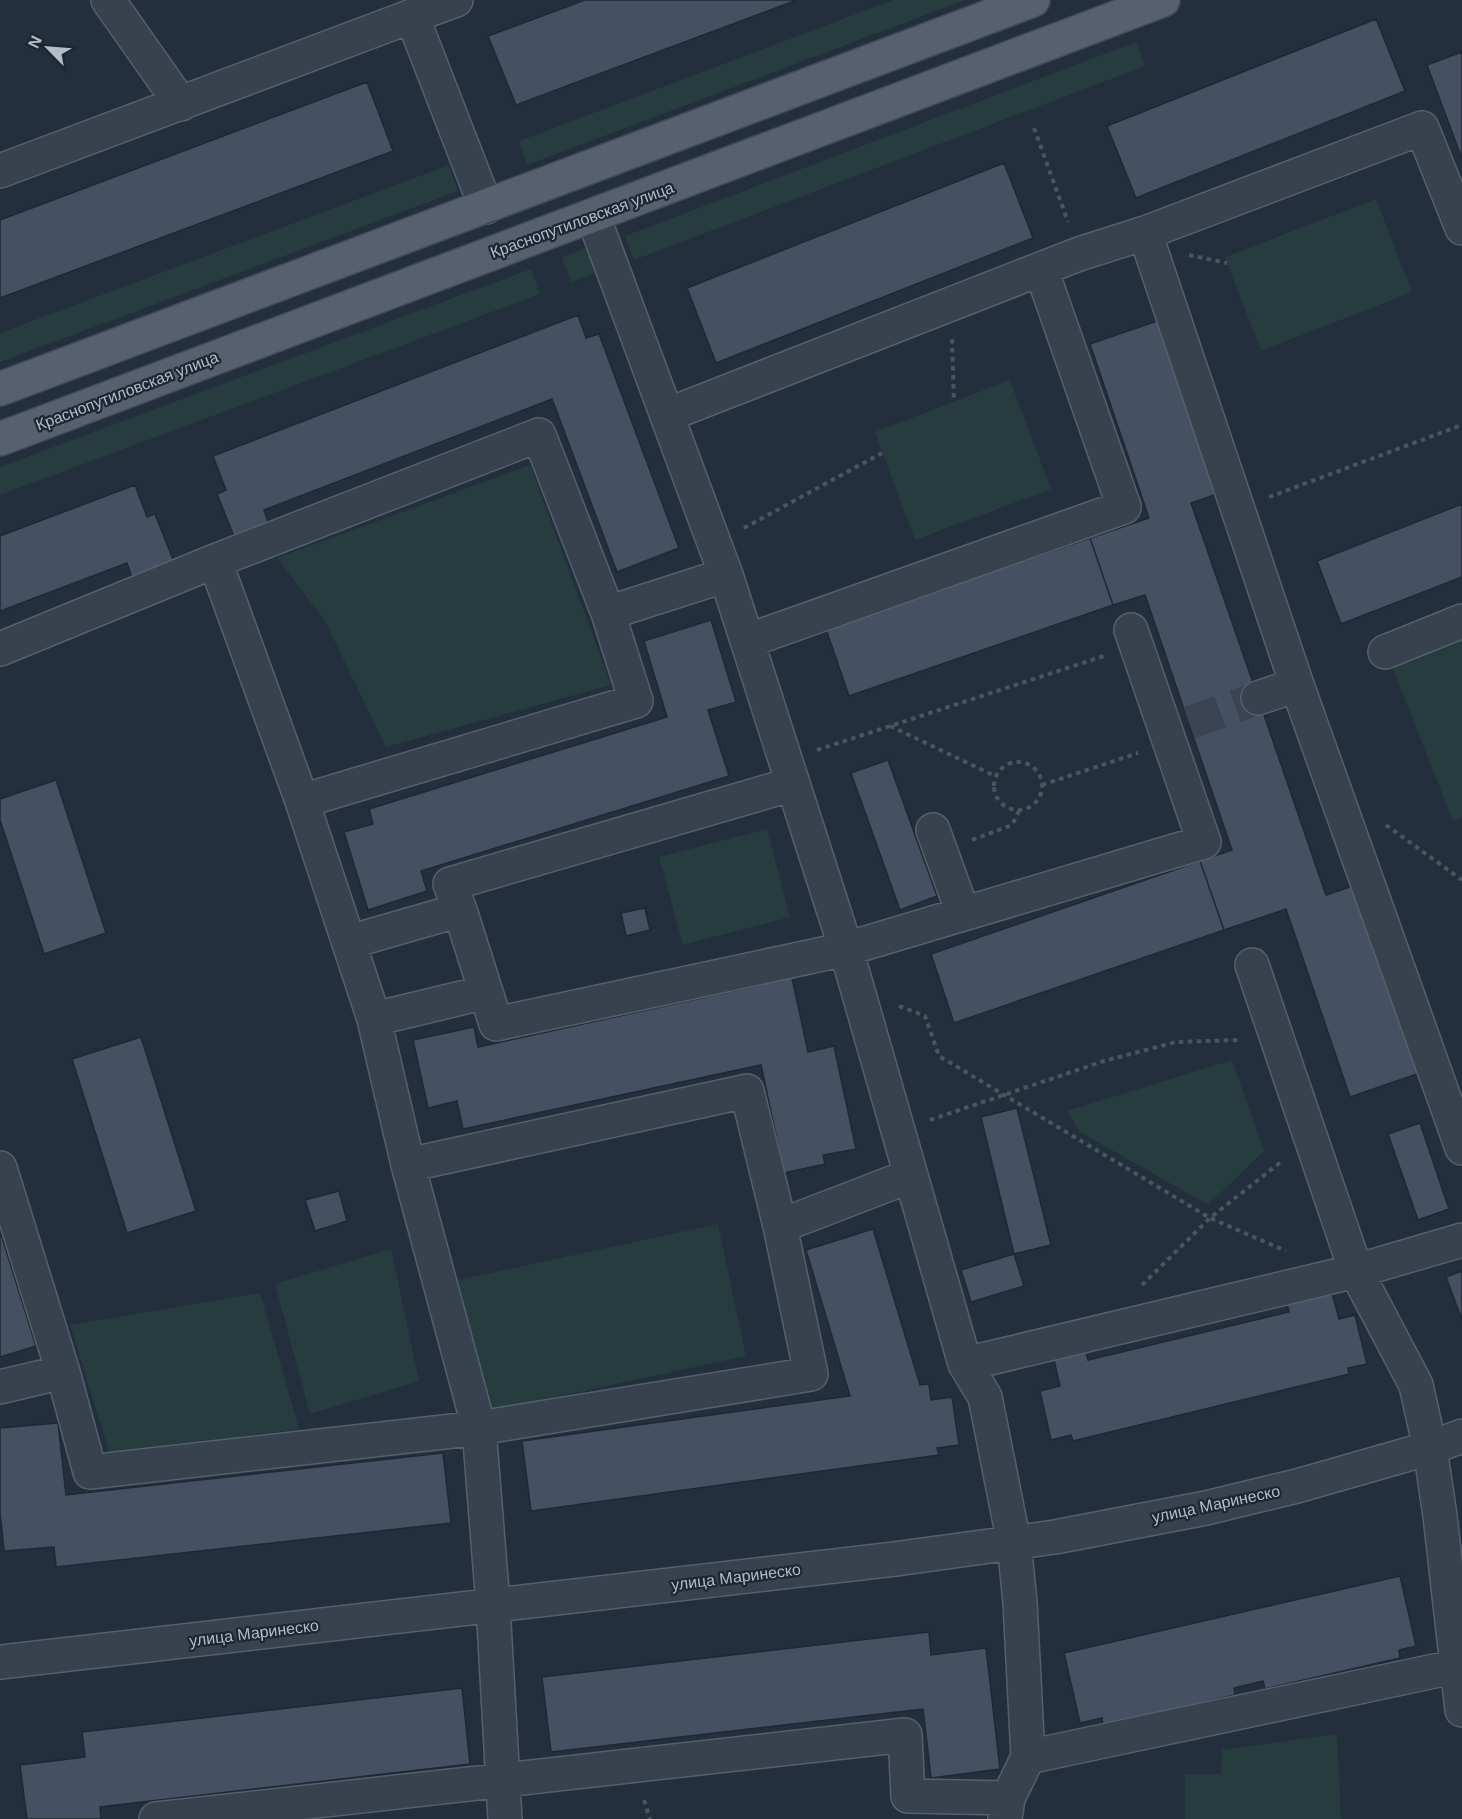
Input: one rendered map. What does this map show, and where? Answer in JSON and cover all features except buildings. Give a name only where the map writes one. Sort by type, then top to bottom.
[{"type":"main road","points":[[0,389],[1033,0]]},
{"type":"main road","name":"Краснопутиловская улица","points":[[0,439],[1163,0]]},
{"type":"street","points":[[108,0],[181,104]]},
{"type":"street","points":[[0,171],[456,0]]},
{"type":"street","points":[[412,16],[486,207]]},
{"type":"street","points":[[667,415],[1079,254],[1145,233],[1422,128],[1462,228]]},
{"type":"street","points":[[156,1819],[905,1735],[908,1796],[1007,1808],[1028,1757],[1020,1602],[1014,1543],[985,1397],[964,1364],[846,949],[726,575],[593,216]]},
{"type":"street","points":[[1145,233],[1297,685],[1462,1148]]},
{"type":"street","points":[[747,640],[1124,507],[1041,269]]},
{"type":"street","points":[[0,649],[215,561],[538,435],[608,613],[636,701],[302,801]]},
{"type":"street","points":[[215,561],[302,801],[374,1019],[408,1165],[479,1428],[493,1605],[501,1781],[505,1819]]},
{"type":"street","points":[[608,613],[726,575]]},
{"type":"street","points":[[1385,652],[1462,621]]},
{"type":"street","points":[[789,772],[450,884],[496,1024],[846,949],[1204,842],[1176,732],[1134,638]]},
{"type":"street","points":[[1258,698],[1297,685]]},
{"type":"street","points":[[937,841],[963,913]]},
{"type":"street","points":[[349,942],[460,910]]},
{"type":"street","points":[[1252,965],[1311,1138],[1348,1273],[1416,1385],[1430,1448],[1440,1516],[1462,1710]]},
{"type":"street","points":[[374,1019],[486,992]]},
{"type":"street","points":[[0,1168],[63,1372],[90,1472],[479,1428],[811,1374],[780,1226],[747,1091],[408,1165]]},
{"type":"street","points":[[780,1226],[910,1176]]},
{"type":"street","points":[[964,1364],[1348,1273],[1462,1240]]},
{"type":"street","points":[[0,1387],[63,1372]]},
{"type":"street","name":"улица Маринеско","points":[[0,1662],[895,1559],[1055,1537],[1206,1508],[1297,1486],[1430,1448],[1462,1436]]},
{"type":"street","points":[[1028,1757],[1458,1666]]},
{"type":"path","points":[[1034,128],[1079,254]]},
{"type":"path","points":[[951,304],[954,402]]},
{"type":"path","points":[[1237,508],[1462,425]]},
{"type":"path","points":[[714,544],[882,453]]},
{"type":"path","points":[[789,772],[890,725],[1134,638]]},
{"type":"path","points":[[890,725],[995,776]]},
{"type":"path","points":[[1042,785],[1176,732]]},
{"type":"path","points":[[1016,762],[1028,765],[1038,773],[1042,785],[1040,797],[1031,807],[1019,811],[1007,808],[997,800],[993,789],[995,776],[1004,766],[1016,762]]},
{"type":"path","points":[[937,841],[1012,825],[1019,811]]},
{"type":"path","points":[[1379,820],[1462,880]]},
{"type":"path","points":[[860,1002],[886,1002],[925,1016],[939,1056],[1003,1095],[1210,1218],[1348,1273]]},
{"type":"path","points":[[898,1131],[1104,1061],[1176,1042],[1277,1039]]},
{"type":"path","points":[[1135,1292],[1210,1218],[1311,1138]]},
{"type":"green space","points":[[893,0],[965,0],[527,165],[519,141]]},
{"type":"green space","points":[[1136,42],[1145,66],[634,260],[625,236]]},
{"type":"green space","points":[[449,165],[458,191],[0,362],[0,333]]},
{"type":"green space","points":[[1376,199],[1412,292],[1261,351],[1225,257]]},
{"type":"green space","points":[[591,246],[600,271],[571,282],[562,257]]},
{"type":"green space","points":[[531,269],[540,294],[0,495],[0,467]]},
{"type":"green space","points":[[1010,380],[1051,489],[915,540],[875,432]]},
{"type":"green space","points":[[530,465],[611,685],[386,747],[324,619],[277,558]]},
{"type":"green space","points":[[1462,637],[1462,817],[1453,821],[1391,664]]},
{"type":"green space","points":[[767,829],[790,917],[683,945],[659,857]]},
{"type":"green space","points":[[1232,1060],[1264,1151],[1208,1205],[1080,1132],[1067,1111]]},
{"type":"green space","points":[[718,1224],[746,1356],[486,1412],[458,1280]]},
{"type":"green space","points":[[391,1249],[419,1381],[310,1414],[275,1284]]},
{"type":"green space","points":[[260,1293],[299,1429],[110,1454],[70,1325]]},
{"type":"green space","points":[[1337,1734],[1341,1819],[1185,1819],[1185,1774],[1221,1774],[1222,1750]]},
{"type":"tunnel","points":[[1189,723],[1258,698]]}]
